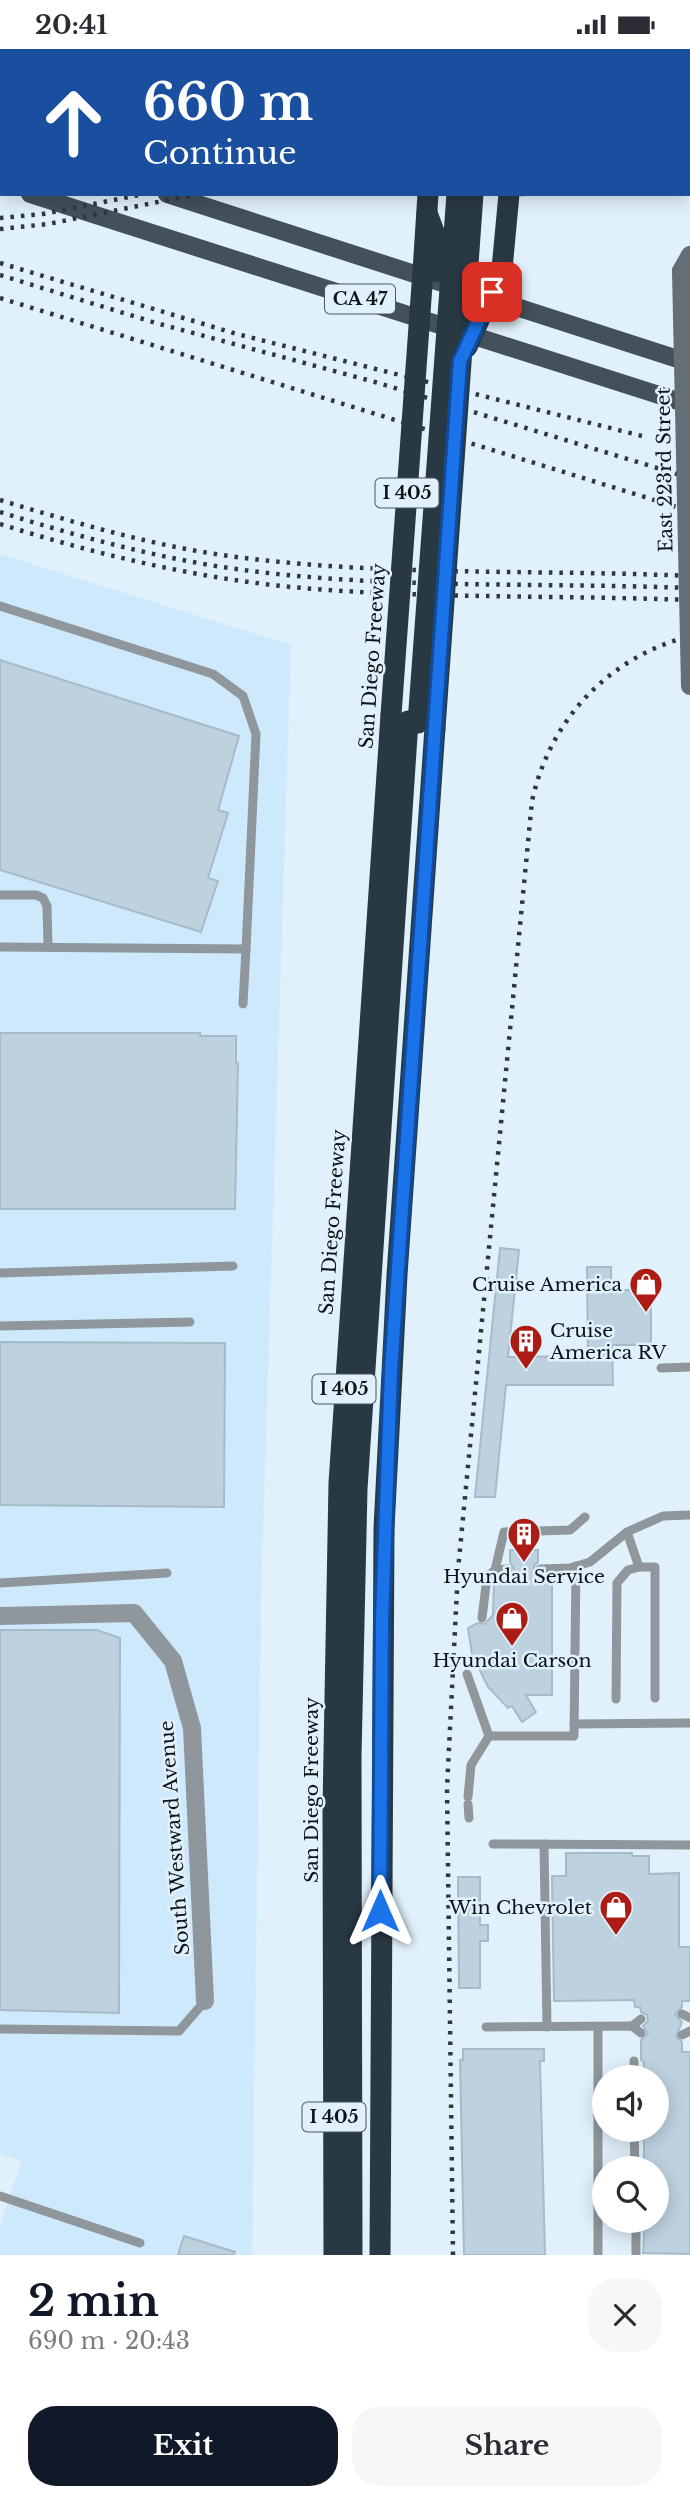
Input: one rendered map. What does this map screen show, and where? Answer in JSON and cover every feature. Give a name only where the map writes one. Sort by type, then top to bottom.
[{"type":"highway","points":[[352,2255],[351,1756],[356,1503],[362,1371],[457,196]]},
{"type":"highway","name":"San Diego Freeway","points":[[334,2255],[333,1794],[339,1483],[413,722],[460,361],[473,196]]},
{"type":"highway","points":[[460,361],[502,269],[509,196]]},
{"type":"highway","name":"San Diego Freeway","points":[[380,2255],[384,1528],[397,1275],[427,204]]},
{"type":"highway","points":[[363,2255],[362,1657],[370,1392],[413,722]]},
{"type":"highway","points":[[324,2255],[334,2170]]},
{"type":"main road","name":"CA 47","points":[[36,196],[690,405]]},
{"type":"main road","name":"CA 47","points":[[173,196],[690,363]]},
{"type":"main road","name":"East 223rd Street","points":[[685,263],[690,686]]},
{"type":"street","name":"South Westward Avenue","points":[[0,1616],[134,1612],[173,1661],[191,1728],[205,2001]]},
{"type":"lane","points":[[0,606],[213,674],[243,696],[256,734],[243,1004]]},
{"type":"lane","points":[[0,895],[36,895],[43,898],[47,906],[48,947]]},
{"type":"lane","points":[[0,947],[246,949]]},
{"type":"lane","points":[[0,1273],[233,1266]]},
{"type":"lane","points":[[0,1326],[190,1322]]},
{"type":"lane","points":[[661,1367],[690,1367]]},
{"type":"lane","points":[[541,1569],[590,1562],[627,1532],[663,1516],[690,1515]]},
{"type":"lane","points":[[482,1618],[487,1577],[495,1570],[504,1532],[570,1529],[585,1517]]},
{"type":"lane","points":[[627,1532],[639,1567]]},
{"type":"lane","points":[[489,1736],[574,1736],[576,1566]]},
{"type":"lane","points":[[616,1699],[617,1583],[628,1570],[639,1567],[654,1567],[655,1698]]},
{"type":"lane","points":[[495,1570],[508,1569]]},
{"type":"lane","points":[[0,1583],[167,1573]]},
{"type":"lane","points":[[467,1674],[489,1736]]},
{"type":"lane","points":[[574,1724],[690,1723]]},
{"type":"lane","points":[[469,1818],[471,1765],[489,1736]]},
{"type":"lane","points":[[493,1844],[690,1845]]},
{"type":"lane","points":[[544,1844],[547,2027]]},
{"type":"lane","points":[[0,2029],[179,2031],[205,2001]]},
{"type":"lane","points":[[632,2027],[641,2019]]},
{"type":"lane","points":[[486,2027],[632,2027],[641,2033]]},
{"type":"lane","points":[[598,2027],[598,2255]]},
{"type":"lane","points":[[0,2196],[140,2243]]},
{"type":"lane","points":[[636,2233],[636,2255]]},
{"type":"shaded area","points":[[0,554],[291,645],[261,1596],[252,2255],[0,2255],[0,2226],[21,2161],[0,2154]]},
{"type":"building","points":[[0,660],[239,736],[218,810],[228,813],[208,878],[218,881],[201,932],[0,870]]},
{"type":"building","points":[[0,1033],[200,1033],[200,1036],[236,1036],[238,1063],[235,1209],[0,1209]]},
{"type":"building","points":[[500,1248],[519,1250],[508,1357],[588,1356],[587,1267],[611,1267],[611,1290],[651,1290],[651,1345],[612,1345],[613,1385],[506,1385],[495,1497],[475,1497]]},
{"type":"building","points":[[0,1342],[225,1343],[224,1507],[0,1505]]},
{"type":"building","name":"Hyundai Carson","points":[[510,1550],[538,1550],[538,1562],[534,1566],[534,1572],[538,1580],[552,1580],[552,1695],[526,1695],[536,1712],[522,1722],[512,1706],[508,1708],[488,1687],[472,1654],[468,1628],[478,1623],[485,1624],[493,1615],[494,1581],[510,1581],[515,1571],[510,1562]]},
{"type":"building","points":[[0,1630],[97,1630],[120,1638],[119,2013],[0,2010]]},
{"type":"building","points":[[566,1853],[632,1853],[632,1856],[649,1856],[649,1874],[679,1873],[679,1947],[690,1947],[690,2001],[682,2001],[682,2007],[675,2014],[682,2022],[676,2037],[682,2042],[682,2052],[690,2052],[690,2254],[643,2253],[644,2233],[669,2233],[669,2156],[644,2156],[644,2142],[669,2142],[669,2065],[644,2065],[641,2060],[641,2040],[648,2033],[643,2026],[648,2021],[647,2015],[641,2012],[640,2007],[635,2007],[634,2000],[554,2001],[552,1876],[566,1876]]},
{"type":"building","points":[[458,1877],[480,1877],[480,1925],[488,1925],[488,1941],[480,1941],[480,1988],[459,1988]]},
{"type":"building","points":[[463,2049],[544,2049],[544,2061],[540,2061],[545,2255],[464,2255],[460,2060],[463,2060]]},
{"type":"building","points":[[184,2236],[235,2252],[234,2255],[178,2255]]},
{"type":"railway","points":[[0,218],[43,214],[134,196]]},
{"type":"railway","points":[[0,229],[48,224],[188,196]]},
{"type":"railway","points":[[0,263],[237,334],[642,436]]},
{"type":"railway","points":[[0,275],[156,323],[375,382],[690,478]]},
{"type":"railway","points":[[0,298],[690,511]]},
{"type":"railway","points":[[0,500],[138,539],[222,555],[280,562],[397,569],[690,576]]},
{"type":"railway","points":[[0,512],[138,550],[222,567],[280,574],[455,584],[690,588]]},
{"type":"railway","points":[[0,524],[144,563],[254,583],[341,591],[440,595],[690,600]]},
{"type":"railway","points":[[453,2255],[447,1788],[458,1570],[532,801],[553,744],[587,696],[609,676],[634,659],[690,636]]},
{"type":"place","name":"Cruise America","points":[[646,1314]]},
{"type":"place","name":"Cruise America RV","points":[[526,1371]]},
{"type":"place","name":"Hyundai Service","points":[[524,1564]]},
{"type":"place","name":"Hyundai Carson","points":[[512,1648]]},
{"type":"place","name":"Win Chevrolet","points":[[616,1937]]},
{"type":"route","points":[[380,1911],[380,1686],[384,1528],[401,1203],[460,361],[492,292]]}]
